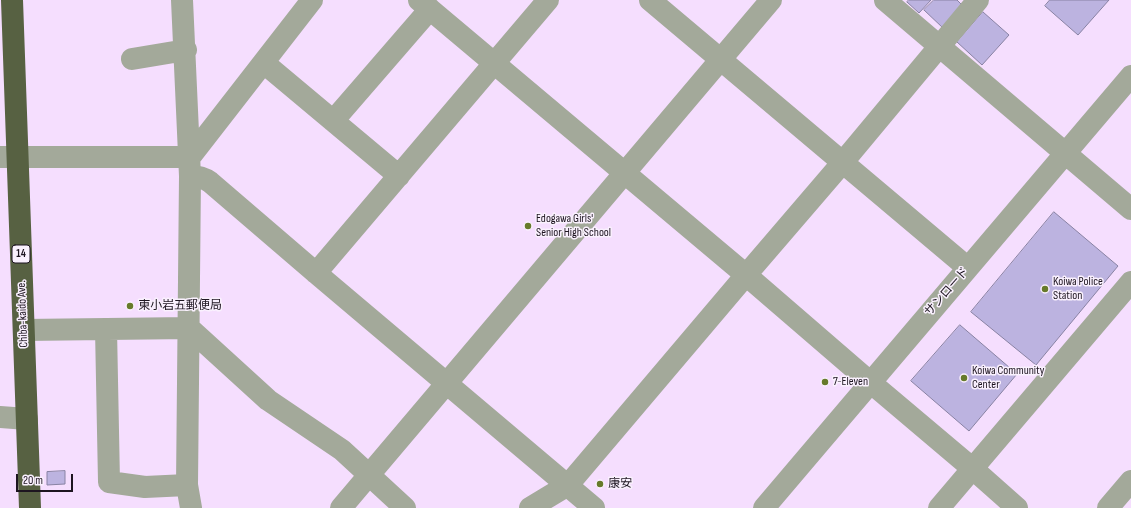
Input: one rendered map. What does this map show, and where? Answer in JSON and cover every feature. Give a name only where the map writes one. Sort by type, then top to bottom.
[{"type":"highway","name":"Chiba-kaido Ave.","points":[[12,0],[6,29],[9,157],[24,330],[30,508]]},
{"type":"street","points":[[182,0],[192,164],[187,485],[191,508]]},
{"type":"street","points":[[192,164],[312,0]]},
{"type":"street","points":[[316,273],[548,0]]},
{"type":"street","points":[[650,0],[968,268]]},
{"type":"street","points":[[341,508],[772,0]]},
{"type":"street","points":[[885,0],[1131,209]]},
{"type":"street","points":[[530,508],[568,485],[746,274],[843,162],[978,0]]},
{"type":"street","points":[[334,121],[424,4],[746,274],[1017,508]]},
{"type":"street","points":[[132,59],[186,50]]},
{"type":"street","points":[[264,64],[399,176]]},
{"type":"street","name":"サンロード","points":[[764,508],[1064,153],[1131,76]]},
{"type":"street","points":[[9,157],[192,164],[204,178],[594,508]]},
{"type":"street","points":[[939,508],[1131,282]]},
{"type":"street","points":[[24,330],[189,328],[268,400],[342,450],[405,508]]},
{"type":"street","points":[[106,329],[109,482],[145,487],[187,485]]},
{"type":"street","points":[[0,417],[27,419]]},
{"type":"street","points":[[1108,508],[1131,482]]},
{"type":"building","points":[[909,0],[931,0],[919,13],[907,2]]},
{"type":"building","points":[[934,0],[957,0],[963,6],[943,28],[924,10]]},
{"type":"building","points":[[1050,0],[1109,0],[1078,35],[1045,6]]},
{"type":"building","points":[[983,12],[1009,35],[982,65],[957,42]]},
{"type":"building","name":"Koiwa Police Station","points":[[1054,212],[1118,266],[1036,365],[971,312]]},
{"type":"building","name":"Koiwa Community Center","points":[[960,325],[1017,374],[969,431],[911,381]]},
{"type":"building","points":[[65,471],[65,484],[47,485],[47,472]]},
{"type":"place","name":"Edogawa Girls' Senior High School","points":[[528,226]]},
{"type":"place","name":"Koiwa Police Station","points":[[1045,289]]},
{"type":"place","name":"東小岩五郵便局","points":[[130,306]]},
{"type":"place","name":"Koiwa Community Center","points":[[964,378]]},
{"type":"place","name":"7-Eleven","points":[[825,382]]},
{"type":"place","name":"康安","points":[[600,484]]}]
